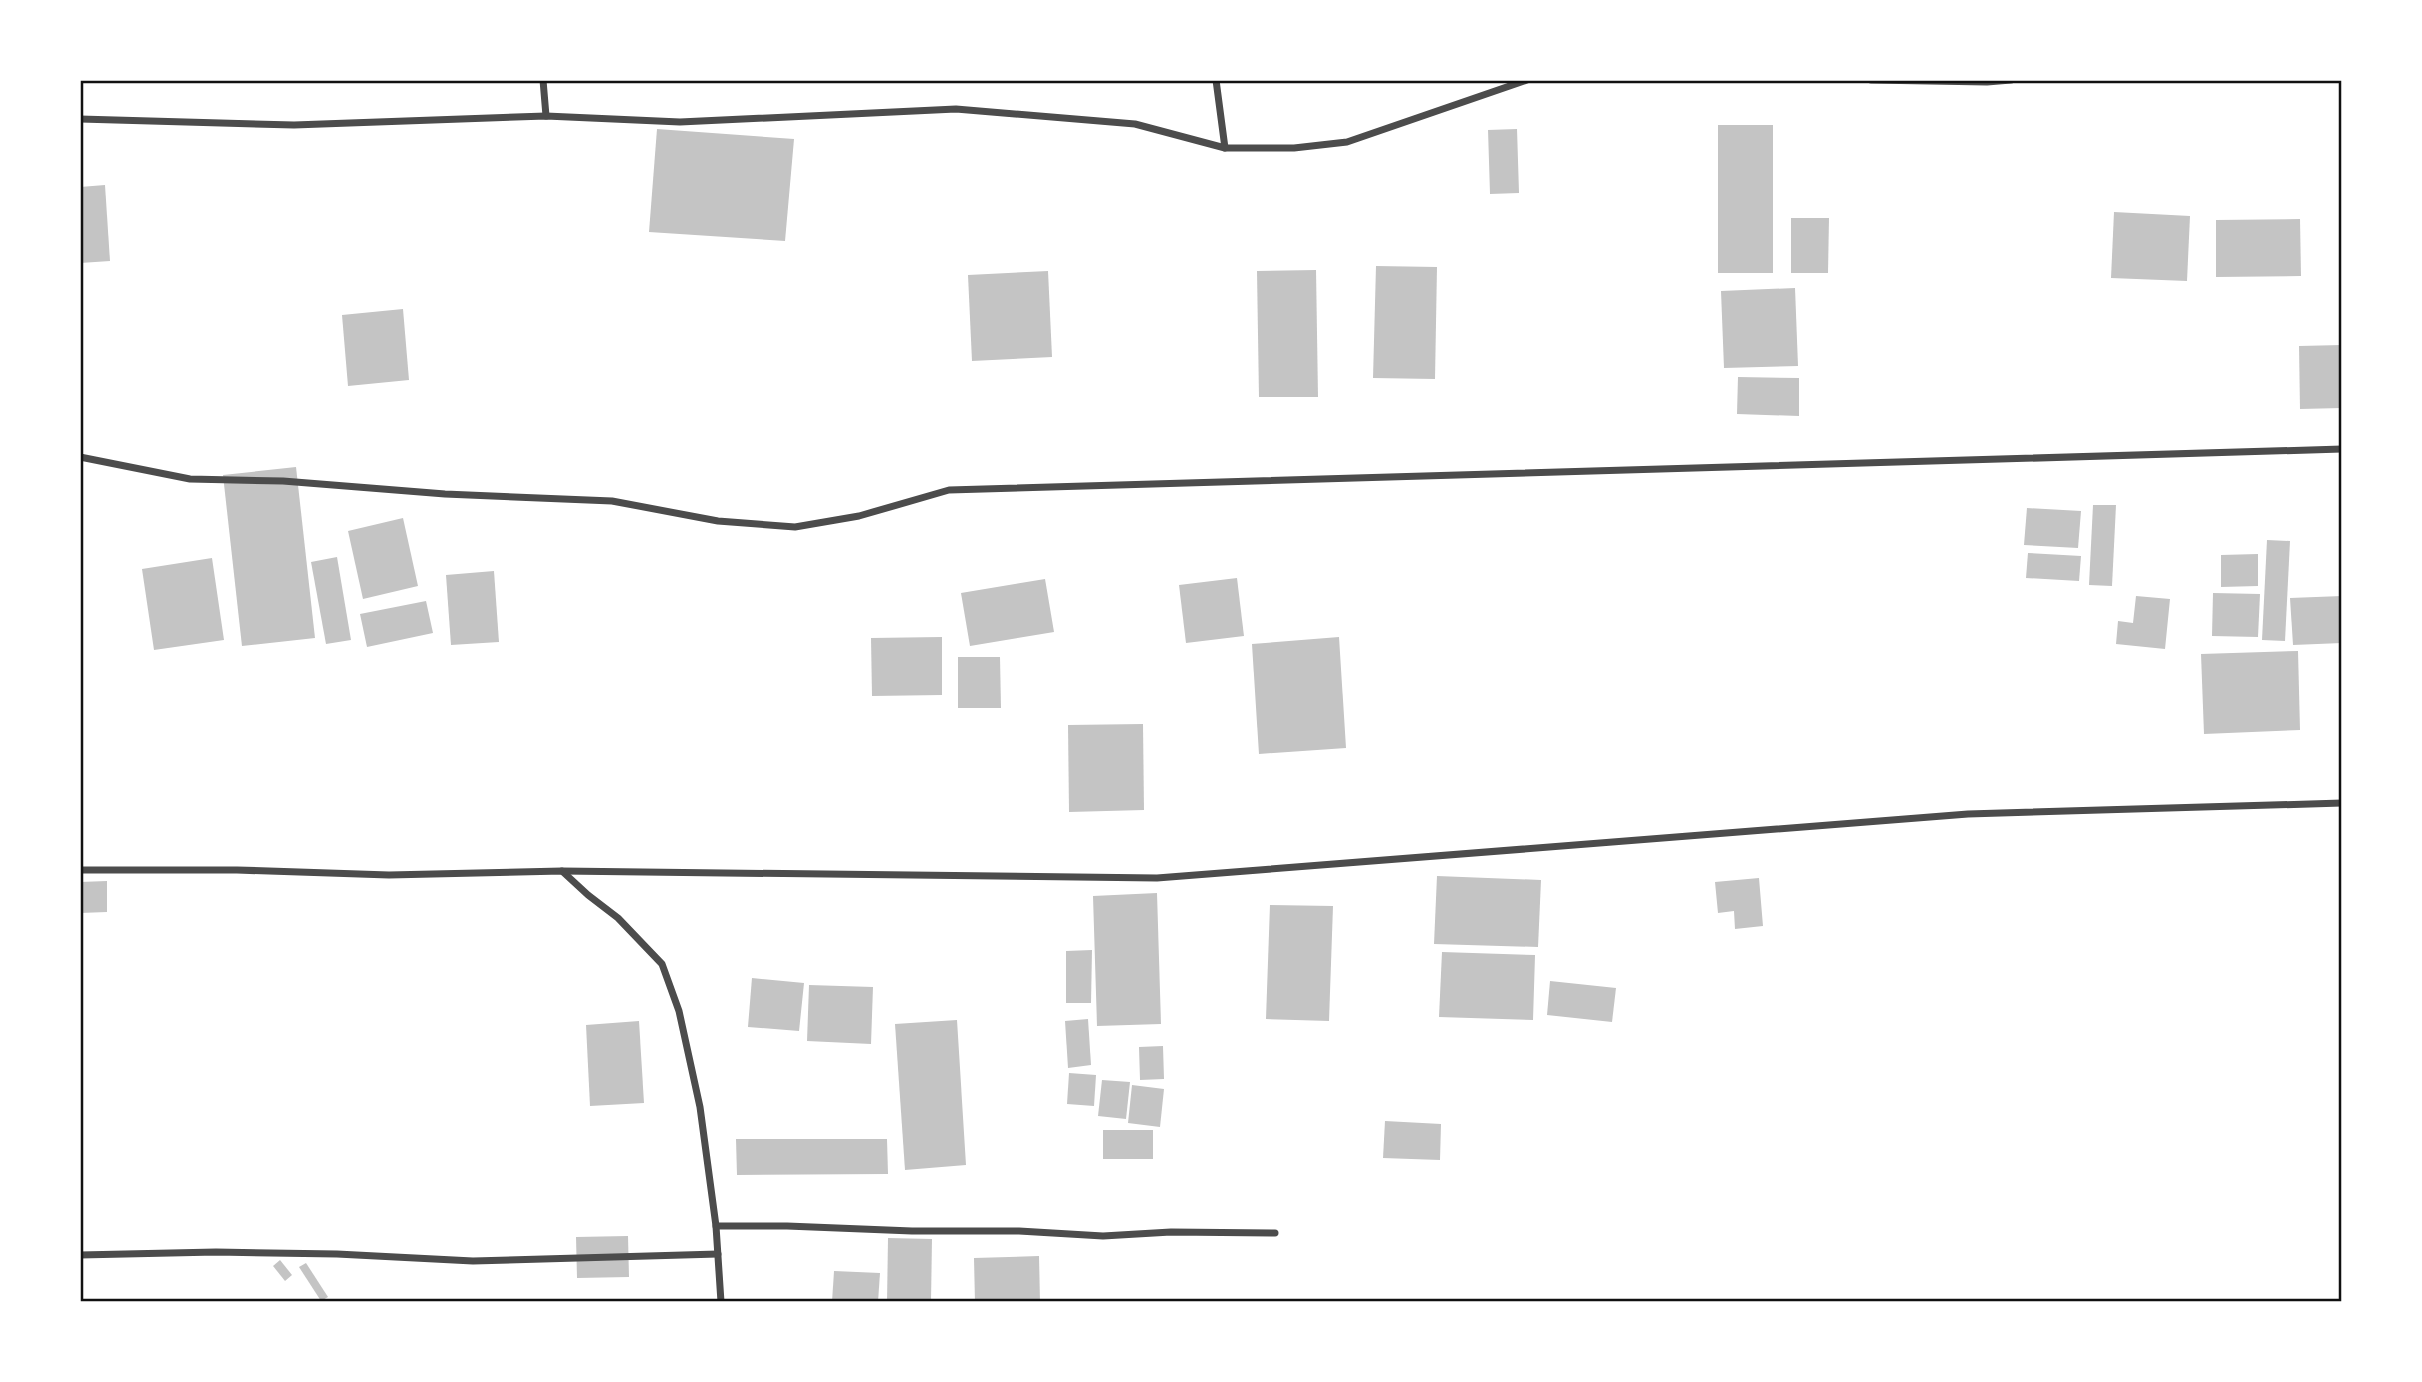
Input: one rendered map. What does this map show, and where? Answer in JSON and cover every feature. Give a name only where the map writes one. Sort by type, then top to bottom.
[{"type":"street","points":[[543,80],[546,116]]},
{"type":"street","points":[[1216,80],[1225,148]]},
{"type":"street","points":[[80,119],[294,125],[546,116],[680,122],[956,109],[1135,124],[1225,148],[1294,148],[1347,142],[1527,80]]},
{"type":"street","points":[[1871,80],[2011,80]]},
{"type":"street","points":[[80,457],[190,479],[283,481],[445,494],[612,501],[718,521],[795,527],[859,516],[949,490],[2342,449]]},
{"type":"street","points":[[80,870],[237,870],[389,875],[562,871],[1157,878],[1968,814],[2342,803]]},
{"type":"street","points":[[562,871],[618,918],[662,964],[679,1011],[700,1107],[716,1226],[721,1301]]},
{"type":"street","points":[[716,1226],[1007,1231],[1103,1236],[1171,1232],[1275,1233]]},
{"type":"street","points":[[80,1255],[243,1252],[473,1261],[718,1254]]},
{"type":"building","points":[[1718,125],[1773,125],[1773,273],[1718,273]]},
{"type":"building","points":[[657,129],[794,139],[785,241],[649,232]]},
{"type":"building","points":[[1517,129],[1519,193],[1490,194],[1488,130]]},
{"type":"building","points":[[105,185],[110,261],[80,263],[80,187]]},
{"type":"building","points":[[2114,212],[2190,216],[2187,281],[2111,278]]},
{"type":"building","points":[[1791,218],[1829,218],[1828,273],[1791,273]]},
{"type":"building","points":[[2300,219],[2301,276],[2216,277],[2216,220]]},
{"type":"building","points":[[1376,266],[1437,267],[1435,379],[1373,378]]},
{"type":"building","points":[[1316,270],[1318,397],[1259,397],[1257,271]]},
{"type":"building","points":[[1048,271],[1052,357],[972,361],[968,275]]},
{"type":"building","points":[[1795,288],[1798,366],[1724,368],[1721,291]]},
{"type":"building","points":[[403,309],[409,380],[348,386],[342,315]]},
{"type":"building","points":[[2342,345],[2342,408],[2300,409],[2299,346]]},
{"type":"building","points":[[1738,377],[1799,378],[1799,416],[1737,414]]},
{"type":"building","points":[[296,467],[315,638],[242,646],[223,475]]},
{"type":"building","points":[[2093,505],[2116,505],[2112,586],[2089,585]]},
{"type":"building","points":[[2027,508],[2081,511],[2078,548],[2024,545]]},
{"type":"building","points":[[403,518],[418,586],[363,599],[348,531]]},
{"type":"building","points":[[2267,540],[2290,541],[2285,641],[2262,640]]},
{"type":"building","points":[[2028,553],[2081,556],[2079,581],[2026,578]]},
{"type":"building","points":[[2258,554],[2258,586],[2221,587],[2221,555]]},
{"type":"building","points":[[337,557],[351,640],[326,644],[311,562]]},
{"type":"building","points":[[212,558],[224,640],[154,650],[142,569]]},
{"type":"building","points":[[494,571],[499,642],[451,645],[446,575]]},
{"type":"building","points":[[1237,578],[1244,636],[1186,643],[1179,585]]},
{"type":"building","points":[[1045,579],[1054,632],[970,646],[961,593]]},
{"type":"building","points":[[2213,593],[2260,594],[2258,637],[2212,636]]},
{"type":"building","points":[[2136,596],[2170,599],[2165,649],[2116,644],[2118,621],[2133,623]]},
{"type":"building","points":[[2342,596],[2342,643],[2293,645],[2290,598]]},
{"type":"building","points":[[426,601],[433,633],[367,647],[360,614]]},
{"type":"building","points":[[942,637],[942,695],[872,696],[871,638]]},
{"type":"building","points":[[1339,637],[1346,748],[1259,754],[1252,644]]},
{"type":"building","points":[[2298,651],[2300,730],[2204,734],[2201,654]]},
{"type":"building","points":[[958,657],[1000,657],[1001,708],[958,708]]},
{"type":"building","points":[[1143,724],[1144,810],[1069,812],[1068,725]]},
{"type":"building","points":[[1437,876],[1541,880],[1538,947],[1434,944]]},
{"type":"building","points":[[1759,878],[1763,926],[1735,929],[1734,911],[1718,913],[1715,882]]},
{"type":"building","points":[[107,881],[107,912],[80,913],[80,882]]},
{"type":"building","points":[[1157,893],[1161,1024],[1097,1026],[1093,896]]},
{"type":"building","points":[[1270,905],[1333,906],[1329,1021],[1266,1019]]},
{"type":"building","points":[[1092,950],[1091,1003],[1066,1003],[1066,951]]},
{"type":"building","points":[[1442,952],[1535,955],[1533,1020],[1439,1017]]},
{"type":"building","points":[[752,978],[804,983],[799,1031],[748,1027]]},
{"type":"building","points":[[1550,981],[1616,988],[1612,1022],[1547,1015]]},
{"type":"building","points":[[809,985],[873,987],[871,1044],[807,1041]]},
{"type":"building","points":[[1088,1019],[1091,1065],[1068,1068],[1065,1021]]},
{"type":"building","points":[[957,1020],[966,1165],[905,1170],[895,1024]]},
{"type":"building","points":[[639,1021],[644,1103],[590,1106],[586,1025]]},
{"type":"building","points":[[1163,1046],[1164,1079],[1140,1080],[1139,1047]]},
{"type":"building","points":[[1069,1073],[1096,1075],[1094,1106],[1067,1104]]},
{"type":"building","points":[[1102,1080],[1130,1082],[1126,1119],[1098,1116]]},
{"type":"building","points":[[1132,1085],[1164,1089],[1160,1127],[1128,1123]]},
{"type":"building","points":[[1385,1121],[1441,1124],[1440,1160],[1383,1158]]},
{"type":"building","points":[[1103,1130],[1153,1130],[1153,1159],[1103,1159]]},
{"type":"building","points":[[736,1139],[887,1139],[888,1174],[737,1175]]},
{"type":"building","points":[[628,1236],[629,1277],[577,1278],[576,1237]]},
{"type":"building","points":[[888,1238],[932,1239],[931,1302],[887,1302]]},
{"type":"building","points":[[1039,1256],[1040,1302],[975,1302],[974,1258]]},
{"type":"building","points":[[280,1260],[292,1275],[285,1281],[273,1266]]},
{"type":"building","points":[[306,1263],[328,1297],[321,1301],[299,1267]]},
{"type":"building","points":[[834,1271],[880,1273],[878,1302],[832,1302]]}]
